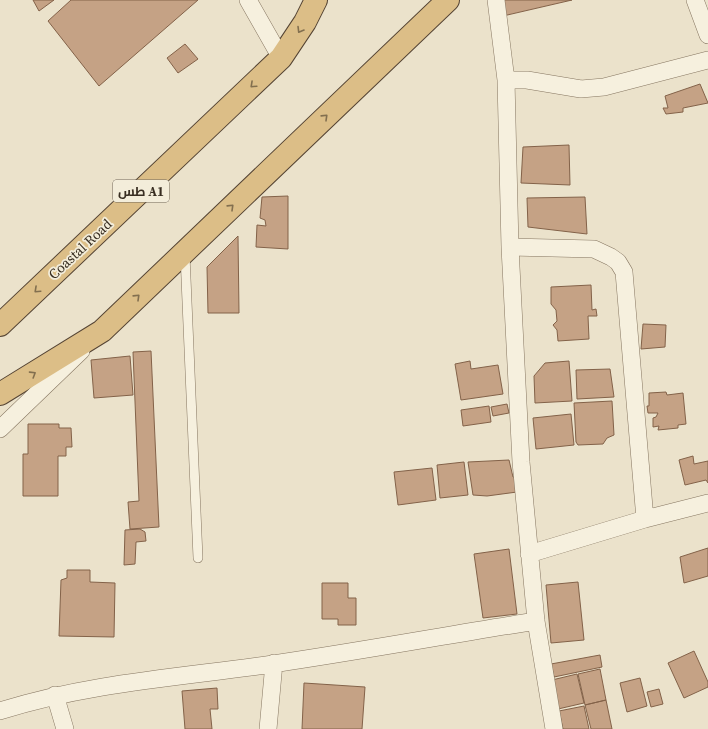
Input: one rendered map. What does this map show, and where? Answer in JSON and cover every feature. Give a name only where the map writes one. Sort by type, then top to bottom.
[{"type":"highway","name":"Coastal Road","points":[[2,318],[281,58],[305,22],[316,0]]},
{"type":"highway","points":[[0,394],[102,331],[448,0]]},
{"type":"street","points":[[248,0],[281,58]]},
{"type":"street","points":[[496,0],[506,80],[510,247],[521,462],[536,621],[554,729]]},
{"type":"street","points":[[695,0],[708,35]]},
{"type":"street","points":[[506,80],[527,80],[581,89],[604,87],[708,60]]},
{"type":"street","points":[[510,247],[594,249],[618,262],[624,272],[645,519]]},
{"type":"street","points":[[0,429],[102,331]]},
{"type":"street","points":[[529,554],[645,519],[708,503]]},
{"type":"street","points":[[0,711],[55,695],[274,664],[536,621]]},
{"type":"street","points":[[268,729],[274,664]]},
{"type":"street","points":[[55,695],[64,729]]},
{"type":"lane","points":[[185,251],[198,558]]},
{"type":"building","points":[[33,0],[54,0],[39,11]]},
{"type":"building","points":[[71,0],[198,0],[99,86],[48,21]]},
{"type":"building","points":[[502,0],[572,0],[503,16]]},
{"type":"building","points":[[185,44],[198,59],[178,73],[167,58]]},
{"type":"building","points":[[700,84],[708,103],[683,108],[683,112],[666,114],[663,108],[668,108],[665,96]]},
{"type":"building","points":[[569,145],[570,185],[521,183],[523,147]]},
{"type":"building","points":[[288,196],[288,249],[256,247],[257,225],[266,226],[265,220],[260,218],[262,197]]},
{"type":"building","points":[[585,197],[587,234],[528,227],[527,198]]},
{"type":"building","points":[[238,236],[239,313],[208,313],[207,267]]},
{"type":"building","points":[[591,285],[592,310],[596,309],[597,316],[588,316],[589,339],[558,341],[557,330],[553,325],[557,321],[556,310],[551,304],[551,287]]},
{"type":"building","points":[[643,324],[666,325],[665,347],[641,349]]},
{"type":"building","points":[[151,351],[159,527],[130,529],[128,502],[139,501],[133,352]]},
{"type":"building","points":[[130,356],[133,395],[94,398],[91,360]]},
{"type":"building","points":[[470,361],[471,369],[498,365],[503,394],[461,400],[455,364]]},
{"type":"building","points":[[569,361],[572,401],[535,403],[534,376],[545,363]]},
{"type":"building","points":[[610,369],[614,397],[577,399],[576,370]]},
{"type":"building","points":[[666,392],[667,395],[683,393],[686,424],[678,425],[678,428],[658,430],[659,426],[653,427],[653,418],[656,417],[658,413],[648,413],[647,406],[649,406],[649,393]]},
{"type":"building","points":[[612,401],[614,435],[607,438],[603,444],[578,445],[576,442],[574,403]]},
{"type":"building","points":[[507,404],[509,413],[493,416],[491,407]]},
{"type":"building","points":[[489,406],[491,422],[463,426],[461,410]]},
{"type":"building","points":[[571,414],[574,445],[536,449],[533,418]]},
{"type":"building","points":[[28,424],[59,424],[59,428],[71,428],[72,447],[66,447],[66,456],[58,456],[58,496],[23,496],[23,454],[28,454]]},
{"type":"building","points":[[693,456],[694,464],[708,461],[708,483],[706,480],[685,485],[679,460]]},
{"type":"building","points":[[509,460],[513,477],[516,477],[517,492],[487,496],[473,495],[468,462]]},
{"type":"building","points":[[464,462],[468,495],[440,498],[437,465]]},
{"type":"building","points":[[432,468],[436,500],[398,505],[394,472]]},
{"type":"building","points":[[140,529],[145,532],[146,541],[136,542],[135,564],[124,565],[125,530]]},
{"type":"building","points":[[708,548],[708,576],[684,583],[680,557]]},
{"type":"building","points":[[509,549],[517,614],[483,618],[474,554]]},
{"type":"building","points":[[67,570],[90,570],[90,582],[115,583],[114,637],[59,636],[61,580],[67,578]]},
{"type":"building","points":[[578,582],[584,640],[551,643],[546,585]]},
{"type":"building","points":[[322,583],[348,583],[348,598],[356,598],[356,625],[338,625],[338,619],[322,619]]},
{"type":"building","points":[[694,651],[708,682],[708,687],[684,698],[668,663]]},
{"type":"building","points":[[600,655],[602,667],[554,677],[551,664]]},
{"type":"building","points":[[600,669],[606,700],[585,705],[578,674]]},
{"type":"building","points":[[577,674],[584,703],[558,709],[552,680]]},
{"type":"building","points":[[640,678],[647,706],[627,712],[620,683]]},
{"type":"building","points":[[304,683],[365,687],[362,729],[302,729]]},
{"type":"building","points":[[217,688],[218,709],[210,709],[212,729],[185,729],[182,691]]},
{"type":"building","points":[[659,689],[663,704],[651,707],[647,692]]},
{"type":"building","points":[[606,700],[612,729],[591,729],[585,705]]},
{"type":"building","points":[[584,706],[589,729],[563,729],[559,711]]}]
